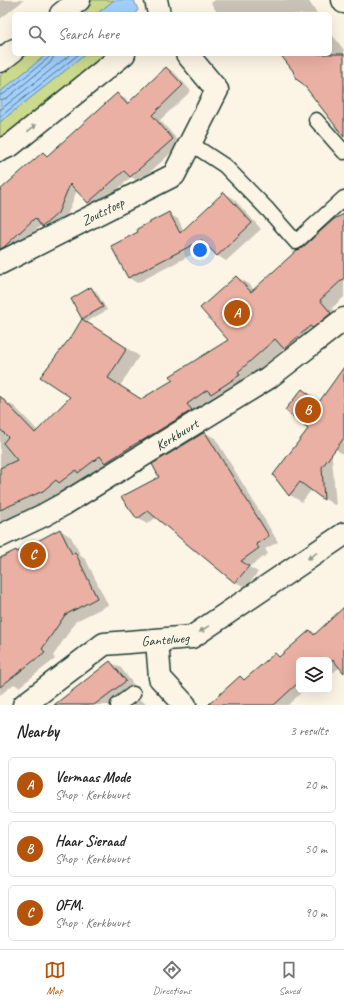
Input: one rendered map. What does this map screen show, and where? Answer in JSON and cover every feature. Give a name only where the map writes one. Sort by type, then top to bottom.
[{"type":"street","points":[[64,12],[79,0]]},
{"type":"street","points":[[156,0],[159,12]]},
{"type":"street","points":[[0,61],[12,52]]},
{"type":"street","points":[[0,150],[11,145],[122,56]]},
{"type":"street","name":"Zoutstoep","points":[[0,263],[174,175],[217,90],[189,56]]},
{"type":"street","name":"Kerkbuurt","points":[[0,536],[44,516],[268,378],[344,319]]},
{"type":"street","name":"Gantelweg","points":[[24,705],[104,644],[157,641],[192,637],[344,534]]},
{"type":"street","points":[[157,641],[160,678],[184,705]]},
{"type":"lane","points":[[316,120],[344,152]]},
{"type":"lane","points":[[190,142],[225,166],[268,210],[296,242],[344,198]]},
{"type":"lane","points":[[118,705],[133,694]]},
{"type":"green space","points":[[93,0],[114,0],[99,12],[78,12]]},
{"type":"green space","points":[[25,56],[45,56],[0,92],[0,76]]},
{"type":"green space","points":[[83,56],[104,56],[7,138],[0,141],[0,122]]},
{"type":"water","points":[[114,0],[134,0],[138,10],[136,12],[99,12]]},
{"type":"water","points":[[45,56],[83,56],[0,122],[0,92]]},
{"type":"building","points":[[332,54],[344,54],[344,137],[303,84],[296,79],[293,71],[282,56],[332,56]]},
{"type":"building","points":[[166,67],[183,85],[152,115],[173,139],[130,177],[124,171],[88,203],[70,184],[58,213],[42,227],[35,218],[0,249],[0,190],[43,152],[47,156],[117,93],[127,104]]},
{"type":"building","points":[[224,192],[252,223],[217,256],[202,240],[128,278],[111,246],[138,232],[137,229],[169,212],[180,233]]},
{"type":"building","points":[[344,214],[344,278],[320,300],[331,313],[313,328],[310,326],[284,349],[275,339],[238,372],[240,375],[211,394],[207,390],[187,404],[192,410],[105,463],[100,456],[78,473],[76,470],[59,483],[56,480],[43,491],[0,510],[0,468],[17,460],[3,443],[8,437],[0,429],[0,396],[35,433],[70,397],[40,377],[73,334],[82,319],[127,348],[108,378],[141,399],[173,380],[170,376],[228,340],[200,308],[236,276],[251,292],[297,250],[302,248],[334,219]]},
{"type":"building","points":[[91,287],[103,307],[82,319],[71,299]]},
{"type":"building","points":[[344,367],[344,438],[322,467],[324,500],[300,482],[289,496],[273,475],[308,429],[285,410],[302,389],[319,402]]},
{"type":"building","points":[[205,432],[269,536],[256,544],[259,548],[241,561],[249,566],[235,583],[148,511],[137,519],[121,497],[159,477],[152,464]]},
{"type":"building","points":[[60,529],[72,554],[75,552],[97,598],[65,615],[42,649],[45,652],[0,687],[0,558],[16,550],[17,552]]},
{"type":"building","points":[[344,607],[344,673],[333,660],[332,661],[332,657],[296,657],[296,685],[274,705],[208,705],[240,676],[244,680],[275,653],[279,657],[310,630],[314,635]]},
{"type":"building","points":[[110,661],[126,681],[94,705],[54,705]]},
{"type":"place","name":"Vermaas Mode","points":[[237,313]]},
{"type":"place","name":"Haar Sieraad","points":[[308,410]]},
{"type":"place","name":"OFM.","points":[[33,555]]}]
